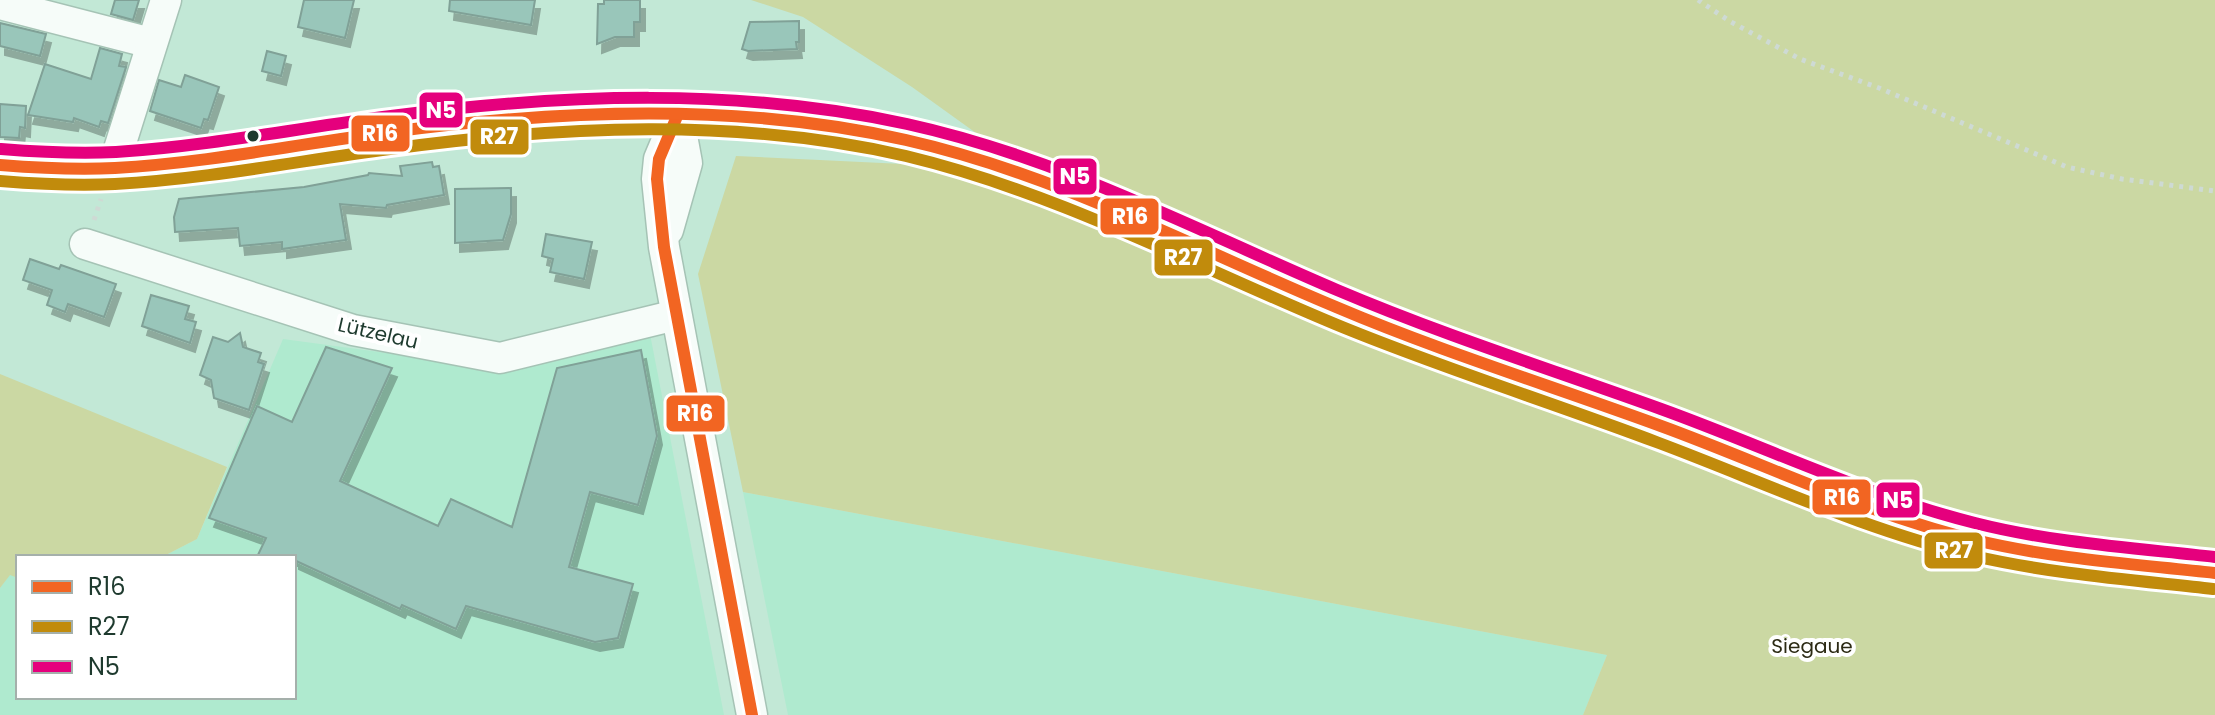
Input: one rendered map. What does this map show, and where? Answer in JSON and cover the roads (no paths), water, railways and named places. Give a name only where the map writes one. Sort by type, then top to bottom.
[{"type":"main road","points":[[0,165],[113,168],[209,159],[424,128],[593,113],[678,114],[845,128],[965,156],[1098,201],[1335,307],[1820,489],[1944,532],[2051,555],[2215,573]]},
{"type":"street","points":[[113,168],[166,0]]},
{"type":"street","points":[[0,4],[151,43]]},
{"type":"street","points":[[678,114],[687,163],[664,247],[752,715]]},
{"type":"street","name":"Lützelau","points":[[85,244],[353,330],[500,358],[676,315]]},
{"type":"park label","name":"Siegaue","points":[[1812,646]]}]
